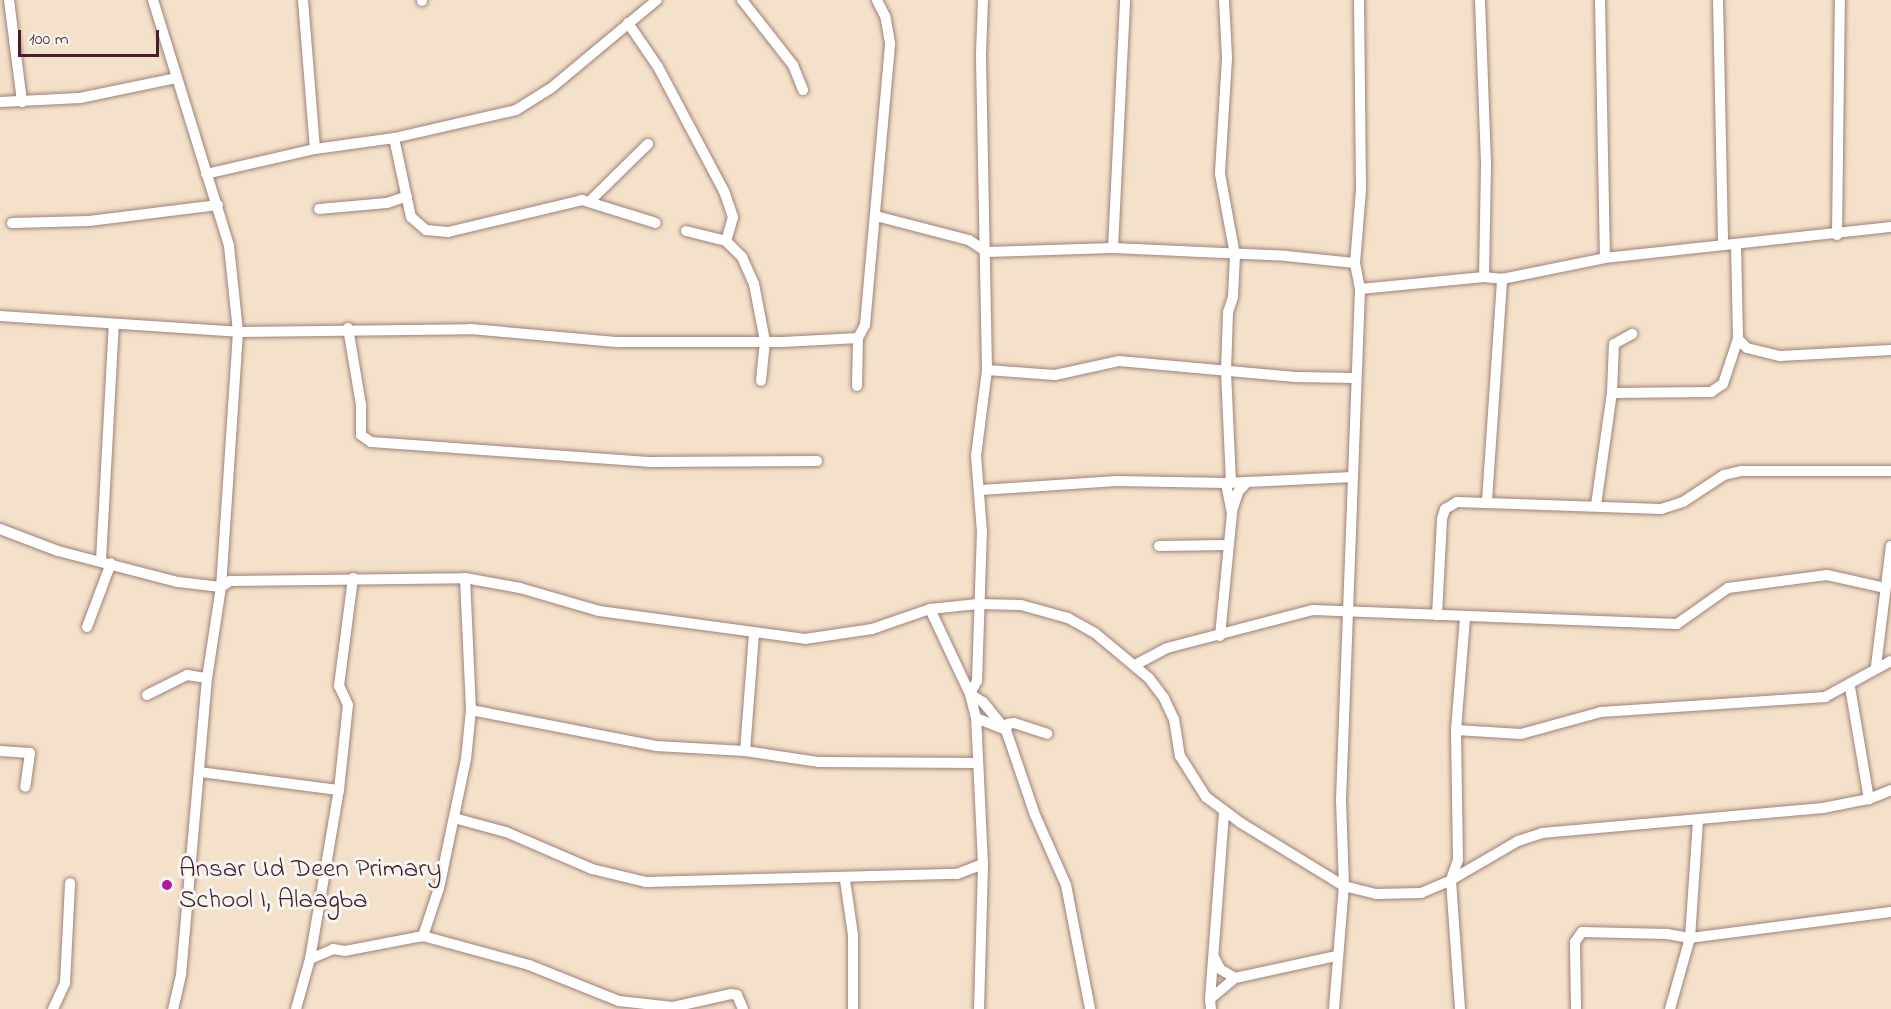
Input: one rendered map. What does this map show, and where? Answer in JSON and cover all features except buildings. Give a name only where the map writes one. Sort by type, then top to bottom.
[{"type":"street","points":[[9,0],[22,102]]},
{"type":"street","points":[[153,0],[229,246],[238,332],[221,587],[207,678],[181,975],[173,1009]]},
{"type":"street","points":[[303,0],[315,149]]},
{"type":"street","points":[[206,174],[315,149],[394,138],[516,110],[550,89],[657,0]]},
{"type":"street","points":[[742,0],[793,65],[803,90]]},
{"type":"street","points":[[857,386],[858,338],[865,326],[890,43],[885,16],[877,0]]},
{"type":"street","points":[[970,694],[977,681],[981,490],[976,456],[987,370],[987,252],[981,66],[983,0]]},
{"type":"street","points":[[1113,249],[1125,0]]},
{"type":"street","points":[[1224,0],[1227,58],[1220,174],[1235,255],[1233,297],[1228,312],[1226,372],[1232,514]]},
{"type":"street","points":[[1334,1009],[1336,956],[1344,886],[1341,800],[1353,477],[1354,378],[1360,289],[1355,263],[1361,190],[1359,0]]},
{"type":"street","points":[[1480,0],[1486,165],[1484,277]]},
{"type":"street","points":[[1600,0],[1605,258]]},
{"type":"street","points":[[1718,0],[1723,245]]},
{"type":"street","points":[[1837,235],[1840,0]]},
{"type":"street","points":[[628,23],[658,67],[724,191],[733,217],[726,241]]},
{"type":"street","points":[[0,102],[80,98],[177,78]]},
{"type":"street","points":[[394,138],[411,217],[426,230],[437,233],[591,200],[656,223]]},
{"type":"street","points":[[591,200],[648,144]]},
{"type":"street","points":[[319,209],[387,203],[407,196]]},
{"type":"street","points":[[12,224],[89,221],[218,205]]},
{"type":"street","points":[[876,216],[969,240],[987,252],[1113,249],[1355,263]]},
{"type":"street","points":[[1360,289],[1484,277],[1502,279],[1605,258],[1723,245],[1736,246],[1891,227]]},
{"type":"street","points":[[686,231],[726,241],[742,257],[754,284],[765,340],[761,381]]},
{"type":"street","points":[[1612,393],[1710,392],[1723,384],[1738,339],[1736,246]]},
{"type":"street","points":[[1487,501],[1502,279]]},
{"type":"street","points":[[0,316],[238,332],[348,328],[471,328],[618,342],[858,338]]},
{"type":"street","points":[[87,627],[106,562],[114,324]]},
{"type":"street","points":[[348,328],[361,405],[361,435],[370,442],[648,462],[817,461]]},
{"type":"street","points":[[1596,505],[1612,393],[1614,344],[1632,334]]},
{"type":"street","points":[[1738,339],[1747,348],[1780,356],[1891,350]]},
{"type":"street","points":[[987,370],[1055,375],[1119,361],[1226,372],[1354,378]]},
{"type":"street","points":[[1437,615],[1444,509],[1457,502],[1673,507],[1718,478],[1741,471],[1891,471]]},
{"type":"street","points":[[981,490],[1118,481],[1246,483],[1353,477]]},
{"type":"street","points":[[1220,636],[1227,545],[1232,514],[1238,492],[1246,483]]},
{"type":"street","points":[[0,529],[58,551],[177,582],[221,587],[231,581],[353,578],[465,579],[520,588],[599,611],[754,634],[805,639],[872,629],[930,609],[978,604],[1021,605],[1068,618],[1095,633],[1135,665],[1164,698],[1185,764],[1206,797],[1224,811],[1344,886],[1376,894],[1421,893],[1451,880],[1518,841],[1542,833],[1823,808],[1869,799],[1891,790]]},
{"type":"street","points":[[1158,546],[1227,545]]},
{"type":"street","points":[[1876,666],[1891,546]]},
{"type":"street","points":[[1135,665],[1167,648],[1220,636],[1276,616],[1313,610],[1465,618],[1677,624],[1728,588],[1827,575],[1885,588]]},
{"type":"street","points":[[296,1009],[310,959],[339,790],[348,705],[339,686],[353,578]]},
{"type":"street","points":[[423,936],[439,888],[466,759],[471,710],[465,579]]},
{"type":"street","points":[[930,609],[970,694],[976,718],[983,864],[979,1009]]},
{"type":"street","points":[[1460,1009],[1451,880],[1458,860],[1456,730],[1465,618]]},
{"type":"street","points":[[745,751],[754,634]]},
{"type":"street","points":[[1456,730],[1521,734],[1601,712],[1825,697],[1850,687],[1876,666],[1891,661]]},
{"type":"street","points":[[147,695],[187,675],[207,678]]},
{"type":"street","points":[[1850,687],[1869,799]]},
{"type":"street","points":[[970,694],[983,702],[1006,730],[1035,815],[1066,885],[1090,1009]]},
{"type":"street","points":[[471,710],[656,746],[745,751],[819,762],[978,763]]},
{"type":"street","points":[[976,718],[1006,730]]},
{"type":"street","points":[[1006,730],[1008,724],[1014,723],[1047,734]]},
{"type":"street","points":[[0,751],[30,753],[25,787]]},
{"type":"street","points":[[200,772],[339,790]]},
{"type":"street","points":[[1211,1004],[1224,811]]},
{"type":"street","points":[[454,818],[506,832],[592,869],[646,882],[845,880],[957,874],[983,864]]},
{"type":"street","points":[[1670,1009],[1690,938],[1698,820]]},
{"type":"street","points":[[845,880],[853,935],[853,1009]]},
{"type":"street","points":[[53,1009],[65,983],[70,883]]},
{"type":"street","points":[[1576,1009],[1575,942],[1582,932],[1667,934],[1690,938],[1891,912]]},
{"type":"street","points":[[310,959],[333,949],[345,951],[423,936],[529,965],[618,1001],[673,1007],[731,994],[737,995],[743,1009]]},
{"type":"street","points":[[1213,954],[1220,969],[1235,978]]},
{"type":"street","points":[[1211,1004],[1235,978],[1336,956]]},
{"type":"place","name":"Ansar Ud Deen Primary School I, Alaagba","points":[[167,885]]}]
